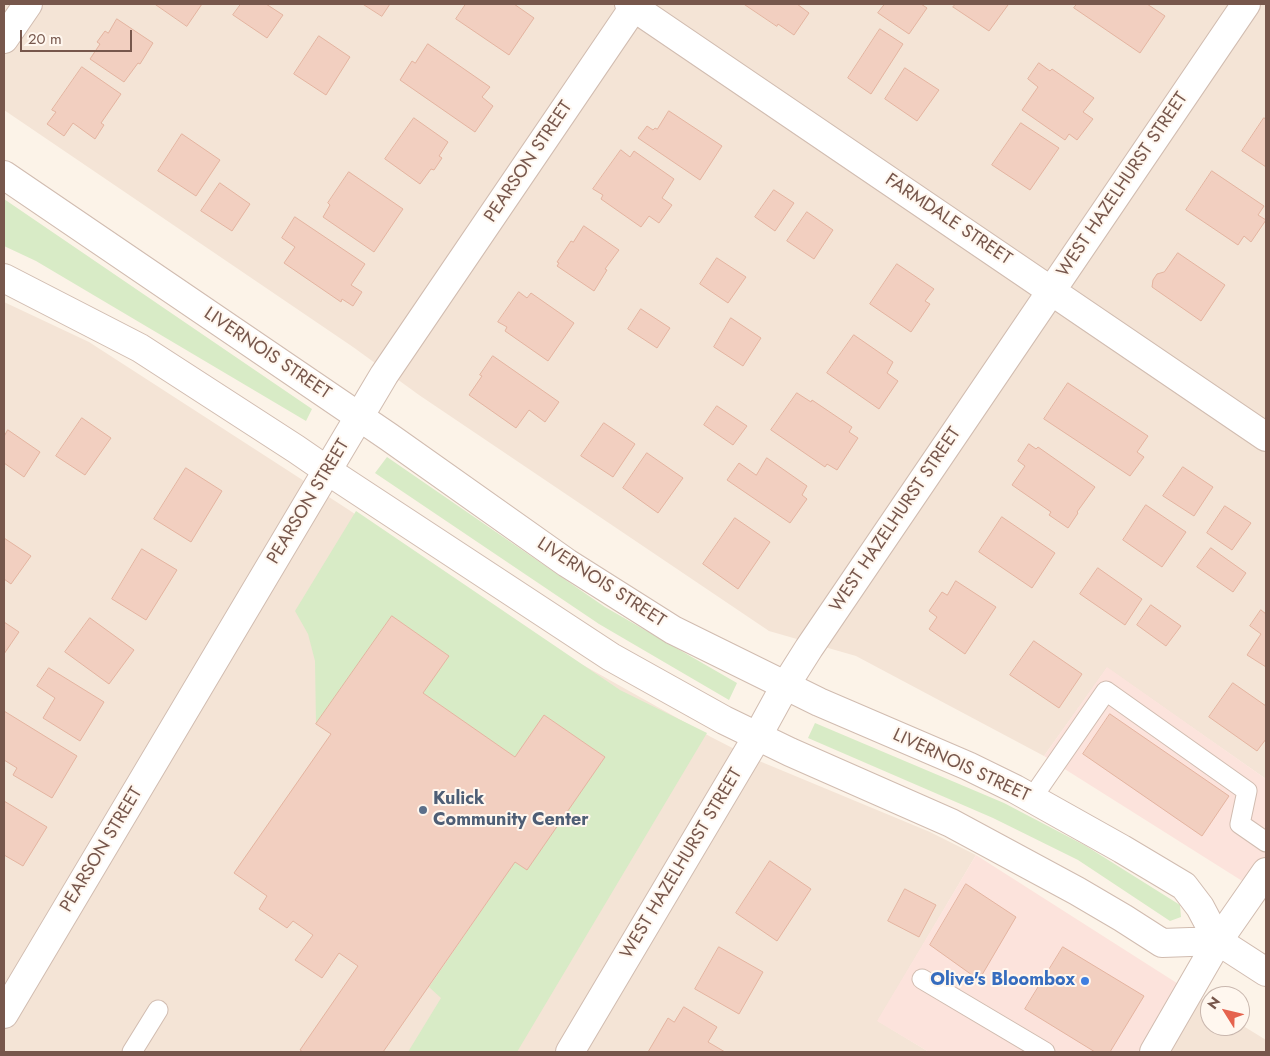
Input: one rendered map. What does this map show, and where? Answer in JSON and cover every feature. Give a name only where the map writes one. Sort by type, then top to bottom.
[{"type":"street","points":[[4,39],[28,4]]},
{"type":"street","name":"WEST HAZELHURST STREET","points":[[570,1052],[757,737],[785,686],[1246,4]]},
{"type":"street","name":"FARMDALE STREET","points":[[633,5],[1266,437]]},
{"type":"street","name":"PEARSON STREET","points":[[4,1014],[389,368],[633,5]]},
{"type":"street","name":"LIVERNOIS STREET","points":[[4,175],[567,563],[673,630],[819,702],[968,766],[1032,798],[1184,886],[1200,907],[1218,942]]},
{"type":"street","points":[[4,278],[140,348],[281,438],[611,658],[757,737],[951,823],[1077,891],[1162,944],[1218,942],[1266,972]]},
{"type":"street","points":[[1154,1052],[1218,942],[1266,872]]},
{"type":"lane","points":[[1032,798],[1106,691],[1246,791],[1240,824],[1266,842]]},
{"type":"lane","points":[[922,979],[1045,1052]]},
{"type":"lane","points":[[132,1052],[158,1010]]},
{"type":"shaded area","points":[[4,4],[1266,4],[1266,779],[1107,668],[1044,756],[856,656],[769,631],[419,395],[353,347],[4,110]]},
{"type":"shaded area","points":[[4,302],[89,342],[349,510],[542,642],[752,758],[930,832],[976,855],[878,1021],[929,1052],[4,1052]]},
{"type":"shaded area","points":[[1107,667],[1266,779],[1266,896],[1044,756]]},
{"type":"shaded area","points":[[976,855],[1194,994],[1160,1052],[929,1052],[877,1021]]},
{"type":"shaded area","points":[[1194,994],[1200,998],[1200,1036],[1250,1036],[1250,1030],[1266,1040],[1266,1052],[1160,1052]]},
{"type":"green space","points":[[4,199],[312,409],[306,421],[36,261],[4,246]]},
{"type":"green space","points":[[387,457],[605,607],[737,683],[729,700],[599,624],[375,473]]},
{"type":"green space","points":[[356,511],[620,690],[707,733],[517,1052],[408,1052],[441,998],[429,987],[515,862],[527,870],[605,757],[544,715],[515,757],[423,693],[449,656],[392,616],[316,724],[315,661],[308,634],[295,611]]},
{"type":"green space","points":[[815,723],[1004,803],[1086,846],[1180,905],[1181,917],[1170,921],[1078,860],[993,818],[808,738]]},
{"type":"building","points":[[155,4],[202,4],[187,26]]},
{"type":"building","points":[[241,4],[266,4],[283,15],[267,38],[233,15]]},
{"type":"building","points":[[363,4],[390,4],[382,16]]},
{"type":"building","points":[[466,4],[514,4],[534,18],[509,55],[456,19]]},
{"type":"building","points":[[744,4],[797,4],[809,13],[794,35]]},
{"type":"building","points":[[885,4],[921,4],[927,8],[909,34],[878,13]]},
{"type":"building","points":[[956,4],[1008,5],[989,31],[953,7]]},
{"type":"building","points":[[1077,4],[1147,4],[1165,16],[1140,53],[1074,8]]},
{"type":"building","points":[[117,19],[153,43],[140,64],[138,63],[124,82],[90,59],[100,44],[97,42],[105,31],[108,33]]},
{"type":"building","points":[[880,29],[903,44],[871,94],[848,78]]},
{"type":"building","points":[[319,36],[350,57],[326,95],[294,74]]},
{"type":"building","points":[[428,44],[490,87],[482,97],[493,106],[475,132],[400,80],[412,61],[415,63]]},
{"type":"building","points":[[1039,63],[1050,71],[1052,69],[1094,98],[1083,112],[1093,119],[1077,140],[1069,134],[1065,140],[1022,110],[1038,87],[1028,79]]},
{"type":"building","points":[[82,67],[121,94],[101,123],[104,125],[95,139],[73,123],[64,136],[47,124],[56,112],[52,110]]},
{"type":"building","points":[[905,68],[939,90],[917,121],[885,99]]},
{"type":"building","points":[[669,111],[722,146],[700,180],[638,138],[647,126],[653,130],[657,129]]},
{"type":"building","points":[[414,118],[448,142],[439,156],[442,158],[434,170],[431,169],[420,184],[385,159]]},
{"type":"building","points":[[1264,118],[1266,119],[1266,167],[1242,151]]},
{"type":"building","points":[[1021,123],[1059,148],[1030,190],[992,165]]},
{"type":"building","points":[[182,134],[220,160],[196,196],[158,171]]},
{"type":"building","points":[[621,150],[630,157],[634,151],[674,179],[662,198],[672,205],[659,223],[649,216],[641,227],[601,199],[603,195],[593,189]]},
{"type":"building","points":[[1212,171],[1264,206],[1258,215],[1266,220],[1251,242],[1244,236],[1238,245],[1186,210]]},
{"type":"building","points":[[349,172],[403,209],[374,252],[323,217],[330,205],[328,203]]},
{"type":"building","points":[[220,183],[250,204],[232,231],[201,211]]},
{"type":"building","points":[[774,190],[794,203],[775,231],[755,217]]},
{"type":"building","points":[[807,212],[833,230],[814,259],[787,241]]},
{"type":"building","points":[[295,217],[365,264],[351,285],[362,292],[353,306],[342,299],[341,302],[284,263],[295,247],[282,238]]},
{"type":"building","points":[[584,226],[619,250],[605,269],[607,270],[594,291],[557,266],[559,263],[557,262],[571,241],[573,242]]},
{"type":"building","points":[[1178,253],[1225,285],[1201,321],[1152,287],[1153,280],[1157,274],[1164,272]]},
{"type":"building","points":[[717,258],[746,277],[728,303],[700,284]]},
{"type":"building","points":[[897,264],[934,289],[925,301],[930,304],[911,332],[870,304]]},
{"type":"building","points":[[519,292],[527,298],[531,293],[574,323],[548,361],[505,331],[507,327],[498,322]]},
{"type":"building","points":[[641,309],[670,328],[657,348],[628,329]]},
{"type":"building","points":[[731,318],[761,338],[743,366],[714,347]]},
{"type":"building","points":[[854,335],[893,362],[887,373],[898,381],[879,409],[827,373]]},
{"type":"building","points":[[493,356],[559,402],[545,422],[529,410],[516,428],[469,395]]},
{"type":"building","points":[[1068,383],[1148,436],[1137,452],[1144,457],[1130,476],[1044,419]]},
{"type":"building","points":[[797,393],[811,402],[812,400],[852,427],[849,432],[858,438],[837,470],[827,464],[825,467],[771,430]]},
{"type":"building","points":[[717,406],[747,426],[733,445],[704,425]]},
{"type":"building","points":[[82,418],[111,438],[85,475],[56,456]]},
{"type":"building","points":[[604,423],[635,444],[613,477],[581,456]]},
{"type":"building","points":[[8,430],[40,452],[24,477],[4,463],[4,437]]},
{"type":"building","points":[[1029,444],[1036,449],[1038,447],[1095,487],[1068,528],[1049,515],[1051,512],[1012,485],[1025,466],[1018,461]]},
{"type":"building","points":[[647,453],[683,478],[658,513],[623,488]]},
{"type":"building","points":[[767,458],[807,486],[802,495],[807,499],[790,523],[727,480],[739,463],[756,475]]},
{"type":"building","points":[[1183,467],[1213,487],[1194,516],[1163,496]]},
{"type":"building","points":[[186,468],[222,491],[191,542],[154,519]]},
{"type":"building","points":[[1146,505],[1186,532],[1162,567],[1123,540]]},
{"type":"building","points":[[1225,506],[1251,523],[1232,550],[1207,533]]},
{"type":"building","points":[[1002,517],[1055,553],[1032,588],[979,552]]},
{"type":"building","points":[[735,518],[770,542],[738,589],[703,564]]},
{"type":"building","points":[[4,538],[31,556],[11,584],[4,579]]},
{"type":"building","points":[[1211,548],[1246,573],[1233,592],[1197,567]]},
{"type":"building","points":[[142,549],[177,570],[146,620],[112,599]]},
{"type":"building","points":[[1098,568],[1142,599],[1125,625],[1080,594]]},
{"type":"building","points":[[956,581],[996,607],[965,654],[929,629],[937,617],[929,611],[942,592],[947,595]]},
{"type":"building","points":[[1151,605],[1181,626],[1166,646],[1137,625]]},
{"type":"building","points":[[1261,610],[1266,614],[1266,667],[1247,655],[1261,634],[1250,626]]},
{"type":"building","name":"Kulick Community Center","points":[[392,616],[449,656],[423,693],[515,757],[544,715],[605,757],[527,870],[515,862],[383,1052],[303,1052],[300,1050],[358,966],[339,953],[322,978],[295,960],[313,935],[293,921],[287,928],[259,909],[267,896],[234,873],[331,734],[316,724]]},
{"type":"building","points":[[90,618],[134,650],[109,684],[65,652]]},
{"type":"building","points":[[4,622],[19,632],[4,654]]},
{"type":"building","points":[[1034,641],[1082,674],[1059,708],[1010,675]]},
{"type":"building","points":[[49,668],[104,702],[80,741],[43,718],[55,698],[37,686]]},
{"type":"building","points":[[1233,683],[1266,706],[1266,739],[1257,751],[1209,717]]},
{"type":"building","points":[[4,711],[77,756],[52,798],[13,775],[17,768],[4,760]]},
{"type":"building","points":[[1110,714],[1229,796],[1202,836],[1083,754]]},
{"type":"building","points":[[4,801],[47,827],[23,866],[4,855]]},
{"type":"building","points":[[770,861],[811,889],[777,941],[736,913]]},
{"type":"building","points":[[966,884],[1016,917],[979,980],[930,945]]},
{"type":"building","points":[[905,889],[936,905],[919,937],[888,921]]},
{"type":"building","points":[[719,947],[763,972],[739,1014],[695,989]]},
{"type":"building","points":[[1063,947],[1144,996],[1110,1052],[1095,1052],[1025,1009]]},
{"type":"building","points":[[684,1007],[717,1027],[708,1042],[725,1052],[648,1052],[668,1018],[674,1022]]},
{"type":"place","name":"Kulick Community Center","points":[[423,810]]},
{"type":"place","name":"Olive's Bloombox","points":[[1085,981]]}]
